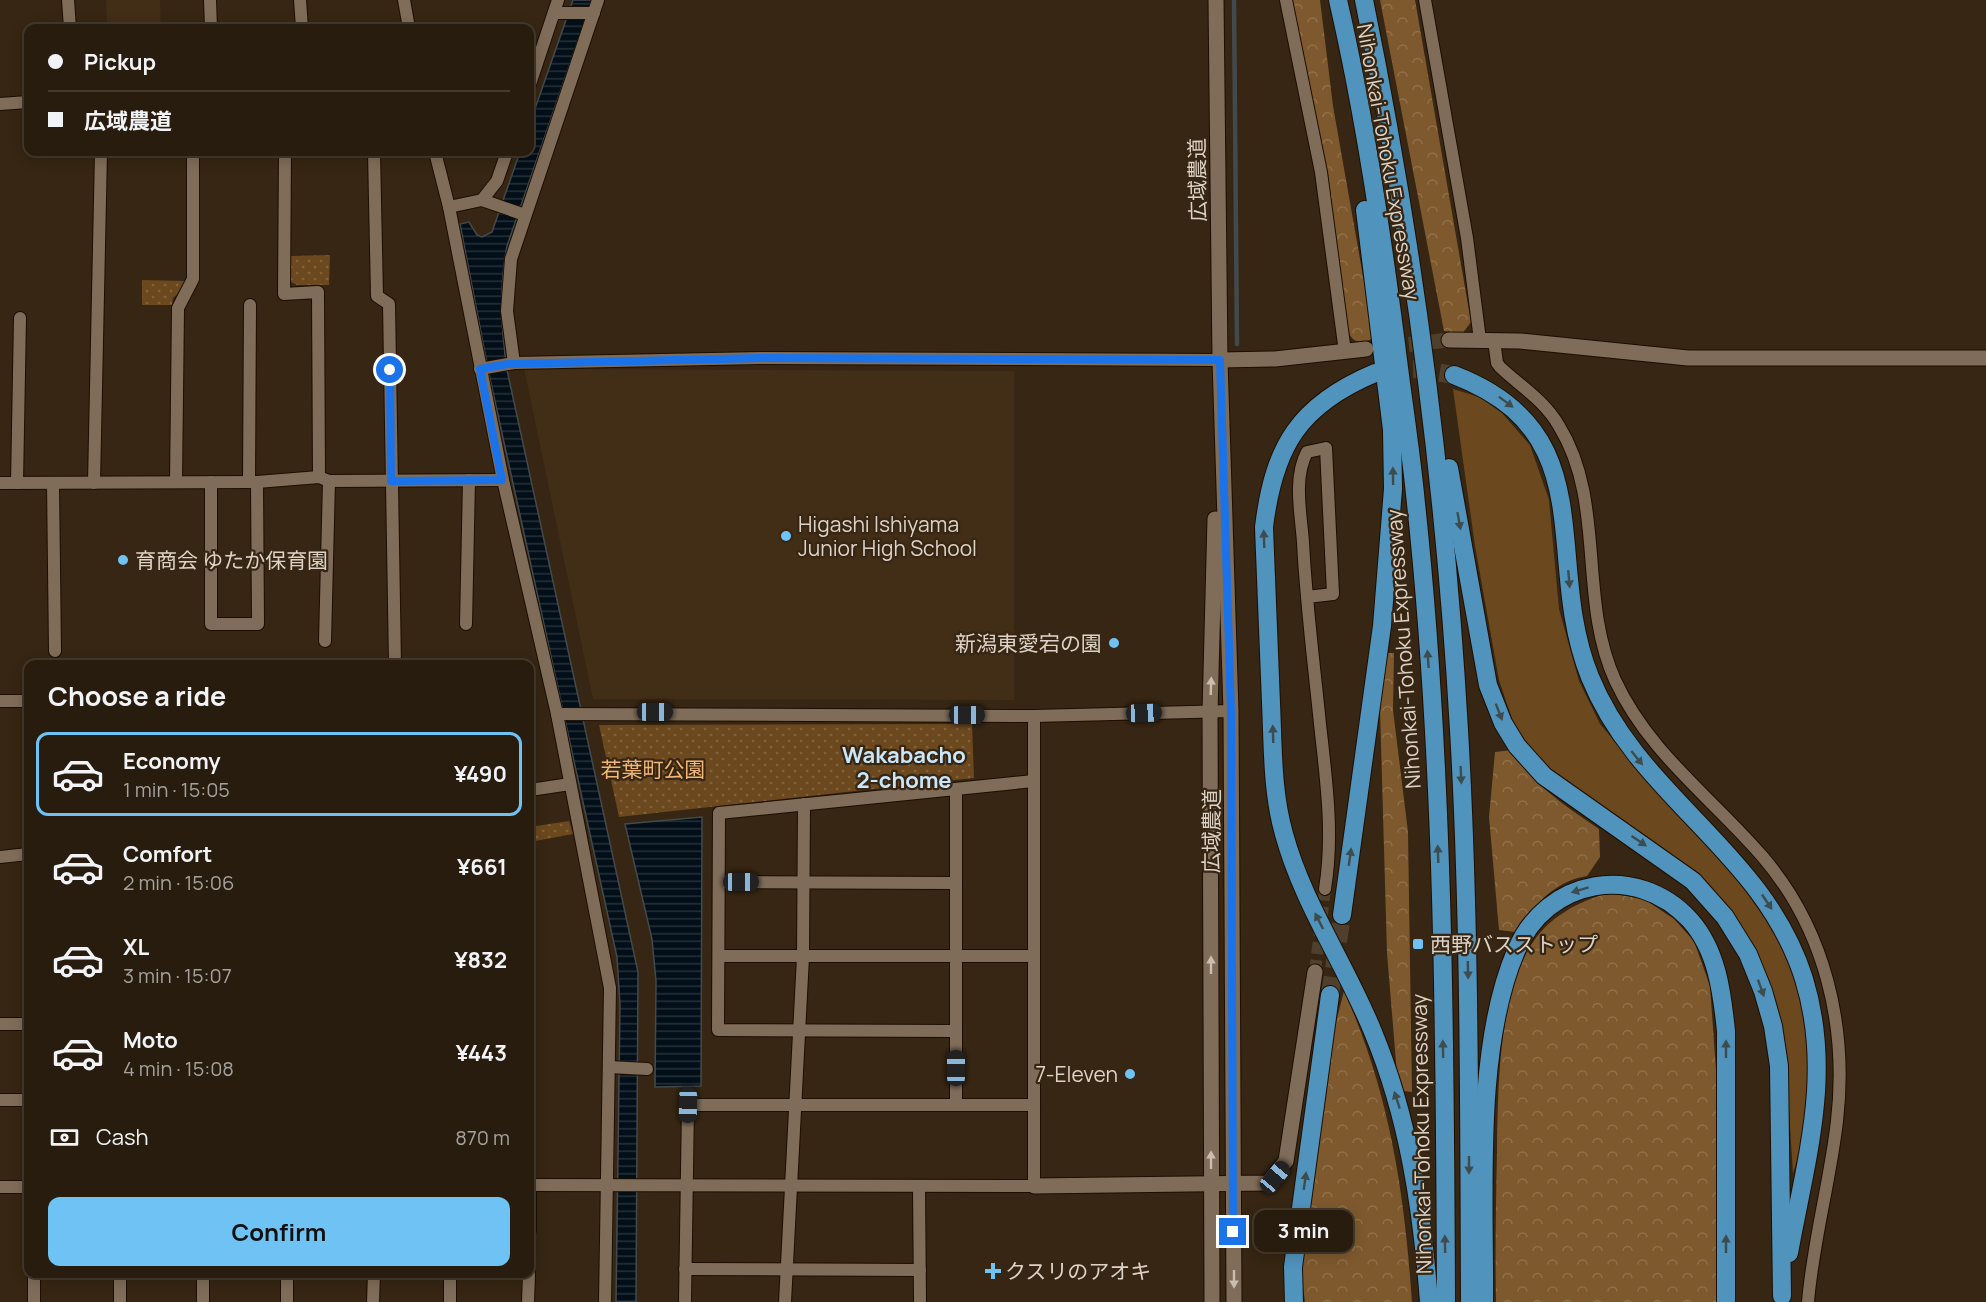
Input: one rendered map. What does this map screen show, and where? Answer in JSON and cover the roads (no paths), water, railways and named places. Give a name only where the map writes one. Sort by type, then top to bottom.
[{"type":"highway","name":"Nihonkai-Tohoku Expressway","points":[[1338,0],[1383,247],[1415,493],[1423,581],[1433,729],[1441,945],[1446,1302]]},
{"type":"highway","name":"Nihonkai-Tohoku Expressway","points":[[1364,0],[1380,77],[1407,236],[1441,490],[1459,732],[1469,1038],[1470,1302]]},
{"type":"highway","points":[[1342,915],[1382,626],[1393,489],[1392,430],[1356,149],[1347,41]]},
{"type":"highway","points":[[1407,236],[1488,685],[1503,723],[1517,746],[1544,776],[1693,881],[1725,917],[1748,954],[1763,991],[1773,1026],[1779,1066],[1782,1299]]},
{"type":"highway","points":[[1376,373],[1332,394],[1303,419],[1287,441],[1278,459],[1268,495],[1264,527],[1274,758],[1282,824],[1296,871],[1374,1033],[1400,1109],[1415,1174],[1425,1244],[1429,1302]]},
{"type":"highway","points":[[1454,375],[1485,387],[1511,404],[1529,422],[1545,448],[1556,476],[1563,511],[1577,638],[1589,675],[1605,711],[1626,744],[1655,779],[1752,879],[1791,944],[1804,978],[1814,1021],[1818,1061],[1817,1095],[1812,1137],[1782,1299]]},
{"type":"highway","points":[[1484,1302],[1485,1111],[1494,1039],[1509,971],[1516,950],[1529,926],[1550,906],[1570,893],[1594,886],[1619,884],[1646,890],[1671,902],[1692,921],[1705,942],[1716,968],[1723,997],[1726,1031],[1726,1302]]},
{"type":"highway","points":[[1294,1302],[1293,1267],[1330,995]]},
{"type":"street","points":[[68,0],[70,24]]},
{"type":"street","points":[[210,0],[212,24]]},
{"type":"street","points":[[300,0],[302,24]]},
{"type":"street","points":[[404,0],[408,24]]},
{"type":"street","points":[[534,74],[558,13],[558,0]]},
{"type":"street","points":[[511,363],[507,324],[507,278],[522,214],[591,13],[598,0]]},
{"type":"street","name":"広域農道","points":[[1216,0],[1220,360],[1231,711],[1234,1302]]},
{"type":"street","points":[[1286,0],[1321,172],[1345,352]]},
{"type":"street","points":[[1425,0],[1487,340],[1500,367],[1533,393],[1547,409],[1558,424],[1576,461],[1586,507],[1594,597],[1602,638],[1614,678],[1628,705],[1654,743],[1763,858],[1803,917],[1822,961],[1833,999],[1839,1037],[1840,1080],[1837,1120],[1816,1236],[1808,1302]]},
{"type":"street","points":[[558,13],[591,13]]},
{"type":"street","points":[[0,104],[24,102]]},
{"type":"street","points":[[94,483],[101,156]]},
{"type":"street","points":[[176,482],[178,308],[193,279],[193,156]]},
{"type":"street","points":[[285,156],[284,294],[318,292],[324,479],[325,640]]},
{"type":"street","points":[[374,156],[377,296],[389,304],[395,660]]},
{"type":"street","points":[[436,156],[483,368],[502,480],[557,714],[610,988],[606,1302]]},
{"type":"street","points":[[482,200],[497,181],[506,156]]},
{"type":"street","points":[[448,207],[482,200],[522,214]]},
{"type":"street","points":[[211,482],[211,624],[258,624],[250,305]]},
{"type":"street","points":[[17,483],[20,318]]},
{"type":"street","points":[[1449,340],[1487,340],[1688,358],[1986,358]]},
{"type":"street","points":[[483,368],[511,363],[761,358],[1275,359],[1366,349]]},
{"type":"street","name":"広域農道","points":[[1212,1302],[1210,711],[1220,360]]},
{"type":"street","points":[[1307,597],[1333,594],[1326,448],[1307,452],[1299,477],[1307,597],[1329,803],[1329,848],[1325,889]]},
{"type":"street","points":[[0,483],[253,482],[324,479],[502,480]]},
{"type":"street","points":[[466,624],[469,480]]},
{"type":"street","points":[[53,483],[55,651]]},
{"type":"street","points":[[0,701],[24,700]]},
{"type":"street","points":[[557,714],[588,712],[1034,716],[1231,711]]},
{"type":"street","points":[[1034,716],[1034,1186]]},
{"type":"street","points":[[956,1031],[718,1030],[719,813],[1034,781]]},
{"type":"street","points":[[534,789],[570,784]]},
{"type":"street","points":[[956,789],[956,1105]]},
{"type":"street","points":[[785,1302],[803,957],[804,804]]},
{"type":"street","points":[[0,857],[24,854]]},
{"type":"street","points":[[720,882],[956,883]]},
{"type":"street","points":[[719,956],[1034,956]]},
{"type":"street","points":[[534,1185],[1034,1186],[1268,1183],[1286,1161],[1315,972]]},
{"type":"street","points":[[0,1024],[24,1024]]},
{"type":"street","points":[[609,1067],[647,1069]]},
{"type":"street","points":[[0,1100],[24,1100]]},
{"type":"street","points":[[685,1302],[688,1105],[1034,1105]]},
{"type":"street","points":[[919,1186],[920,1302]]},
{"type":"street","points":[[0,1187],[24,1187]]},
{"type":"street","points":[[685,1269],[920,1270]]},
{"type":"street","points":[[34,1278],[34,1302]]},
{"type":"street","points":[[120,1278],[120,1302]]},
{"type":"street","points":[[203,1278],[203,1302]]},
{"type":"street","points":[[287,1278],[287,1302]]},
{"type":"street","points":[[373,1302],[374,1278]]},
{"type":"street","points":[[450,1278],[450,1302]]},
{"type":"street","points":[[528,1302],[529,1278]]},
{"type":"waterway","points":[[1234,0],[1237,344]]},
{"type":"tunnel","points":[[1386,347],[1449,340]]},
{"type":"tunnel","points":[[1386,370],[1418,369],[1454,375]]},
{"type":"tunnel","points":[[1315,972],[1325,889]]},
{"type":"tunnel","points":[[1330,995],[1342,915]]},
{"type":"place","name":"Higashi Ishiyama Junior High School","points":[[786,536]]},
{"type":"place","name":"育商会 ゆたか保育園","points":[[123,560]]},
{"type":"place","name":"新潟東愛宕の園","points":[[1114,643]]},
{"type":"place","name":"西野バスストップ","points":[[1418,944]]},
{"type":"place","name":"7-Eleven","points":[[1130,1074]]},
{"type":"place","name":"クスリのアオキ","points":[[993,1271]]},
{"type":"district","name":"Wakabacho 2-chome","points":[[904,768]]},
{"type":"park label","name":"若葉町公園","points":[[653,769]]}]
